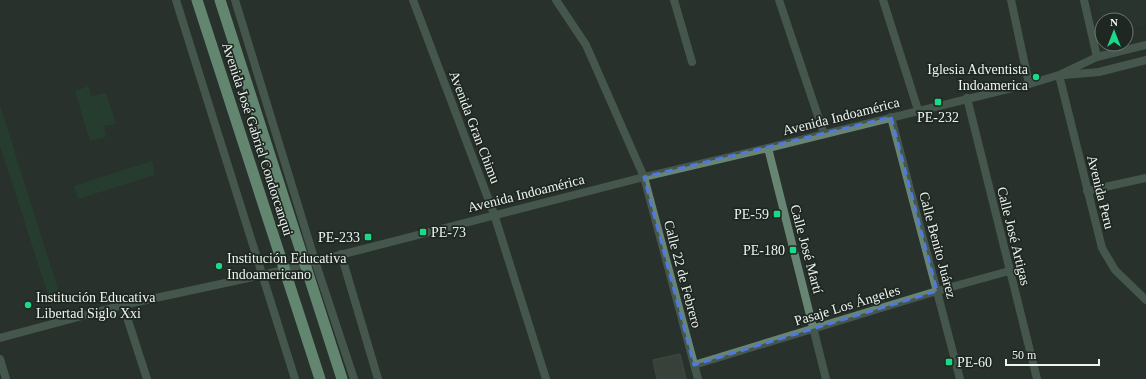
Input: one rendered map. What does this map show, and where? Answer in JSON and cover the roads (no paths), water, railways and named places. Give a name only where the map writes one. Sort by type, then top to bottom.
[{"type":"highway","name":"Avenida José Gabriel Condorcanqui","points":[[197,0],[320,379]]},
{"type":"highway","name":"Avenida José Gabriel Condorcanqui","points":[[220,0],[342,379]]},
{"type":"street","points":[[176,0],[295,379]]},
{"type":"street","name":"Avenida José Gabriel Condorcanqui","points":[[235,0],[315,261],[354,379]]},
{"type":"street","name":"Avenida Gran Chimu","points":[[413,0],[494,214],[546,379]]},
{"type":"street","name":"Calle 22 de Febrero","points":[[556,0],[586,45],[644,177],[698,379]]},
{"type":"street","points":[[674,0],[692,62]]},
{"type":"street","points":[[780,0],[824,134]]},
{"type":"street","points":[[883,0],[918,110]]},
{"type":"street","points":[[1011,0],[1029,84]]},
{"type":"street","points":[[1084,0],[1097,57]]},
{"type":"street","name":"Avenida Indoamérica","points":[[0,338],[123,305],[262,275],[494,214],[1029,84],[1059,75],[1097,57],[1146,45]]},
{"type":"street","name":"Avenida Indoamérica","points":[[1059,75],[1099,72],[1146,60]]},
{"type":"street","name":"Avenida Peru","points":[[1059,75],[1102,248],[1115,270],[1146,300]]},
{"type":"street","name":"Calle José Artigas","points":[[967,98],[1037,379]]},
{"type":"street","name":"Calle Benito Juárez","points":[[891,117],[960,379]]},
{"type":"street","name":"Calle José Martí","points":[[768,148],[826,379]]},
{"type":"street","points":[[1087,191],[1146,178]]},
{"type":"street","points":[[341,254],[378,379]]},
{"type":"street","name":"Pasaje Los Ángeles","points":[[694,365],[937,291],[1009,271]]},
{"type":"street","points":[[123,305],[147,379]]},
{"type":"street","points":[[0,359],[6,379]]},
{"type":"place","name":"Iglesia Adventista Indoamerica","points":[[1036,77]]},
{"type":"place","name":"PE-232","points":[[938,102]]},
{"type":"place","name":"PE-59","points":[[777,214]]},
{"type":"place","name":"PE-73","points":[[423,232]]},
{"type":"place","name":"PE-233","points":[[368,237]]},
{"type":"place","name":"PE-180","points":[[793,250]]},
{"type":"place","name":"Institución Educativa Indoamericano","points":[[219,266]]},
{"type":"place","name":"Institución Educativa Libertad Siglo Xxi","points":[[28,305]]},
{"type":"place","name":"PE-60","points":[[949,362]]}]
